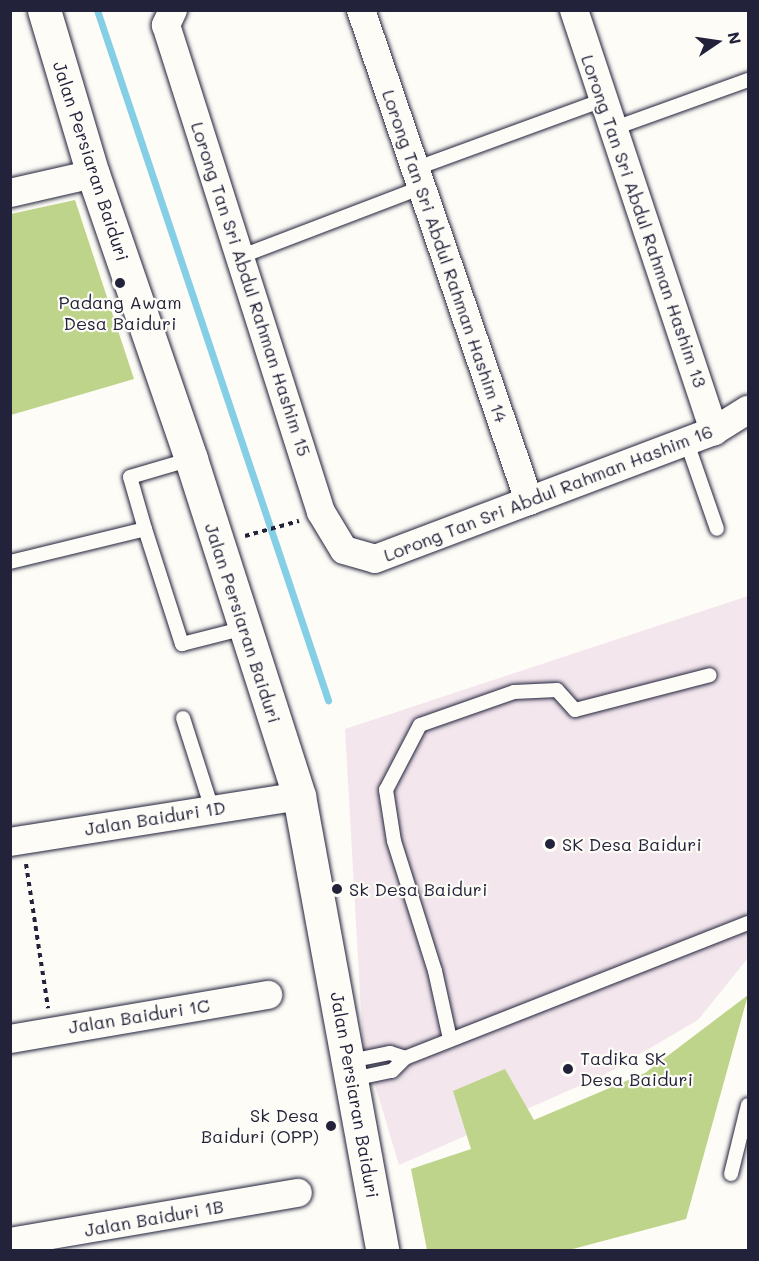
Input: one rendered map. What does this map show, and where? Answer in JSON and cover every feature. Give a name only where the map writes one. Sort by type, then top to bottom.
[{"type":"street","name":"Jalan Persiaran Baiduri","points":[[44,10],[93,174],[191,459],[299,796],[351,1070],[382,1251]]},
{"type":"street","name":"Lorong Tan Sri Abdul Rahman Hashim 14","points":[[361,10],[529,501]]},
{"type":"street","name":"Lorong Tan Sri Abdul Rahman Hashim 13","points":[[574,10],[714,431]]},
{"type":"street","name":"Lorong Tan Sri Abdul Rahman Hashim 15","points":[[170,18],[321,512],[344,550]]},
{"type":"street","points":[[10,193],[93,174]]},
{"type":"street","name":"Lorong Tan Sri Abdul Rahman Hashim 16","points":[[344,550],[375,558],[714,431],[748,410]]},
{"type":"street","name":"Jalan Baiduri 1D","points":[[16,841],[299,796]]},
{"type":"street","name":"Jalan Baiduri 1C","points":[[10,1039],[268,995]]},
{"type":"street","name":"Jalan Baiduri 1B","points":[[10,1242],[297,1193]]},
{"type":"lane","points":[[612,129],[748,80]]},
{"type":"lane","points":[[242,256],[603,100]]},
{"type":"lane","points":[[686,440],[717,529]]},
{"type":"lane","points":[[191,459],[130,477],[182,644],[246,628]]},
{"type":"lane","points":[[10,562],[145,529]]},
{"type":"lane","points":[[450,1040],[435,971],[394,841],[386,790],[420,725],[514,692],[557,690],[575,710],[710,675]]},
{"type":"lane","points":[[183,718],[212,809]]},
{"type":"lane","points":[[351,1070],[392,1071],[405,1058],[748,923]]},
{"type":"lane","points":[[731,1174],[748,1105]]},
{"type":"path","points":[[251,534],[289,524]]},
{"type":"path","points":[[16,841],[51,1031]]},
{"type":"shaded area","name":"SK Desa Baiduri","points":[[748,596],[748,958],[698,1020],[604,1075],[399,1165],[363,1045],[345,729]]},
{"type":"green space","points":[[75,200],[134,379],[11,415],[11,214]]},
{"type":"green space","points":[[748,995],[686,1219],[569,1250],[427,1250],[411,1169],[471,1149],[453,1091],[505,1069],[534,1120],[645,1073]]},
{"type":"waterway","points":[[97,10],[328,700]]},
{"type":"place","name":"Padang Awam Desa Baiduri","points":[[120,283]]},
{"type":"place","name":"SK Desa Baiduri","points":[[550,844]]},
{"type":"place","name":"Sk Desa Baiduri","points":[[337,889]]},
{"type":"place","name":"Tadika SK Desa Baiduri","points":[[568,1069]]},
{"type":"place","name":"Sk Desa Baiduri (OPP)","points":[[331,1126]]}]
